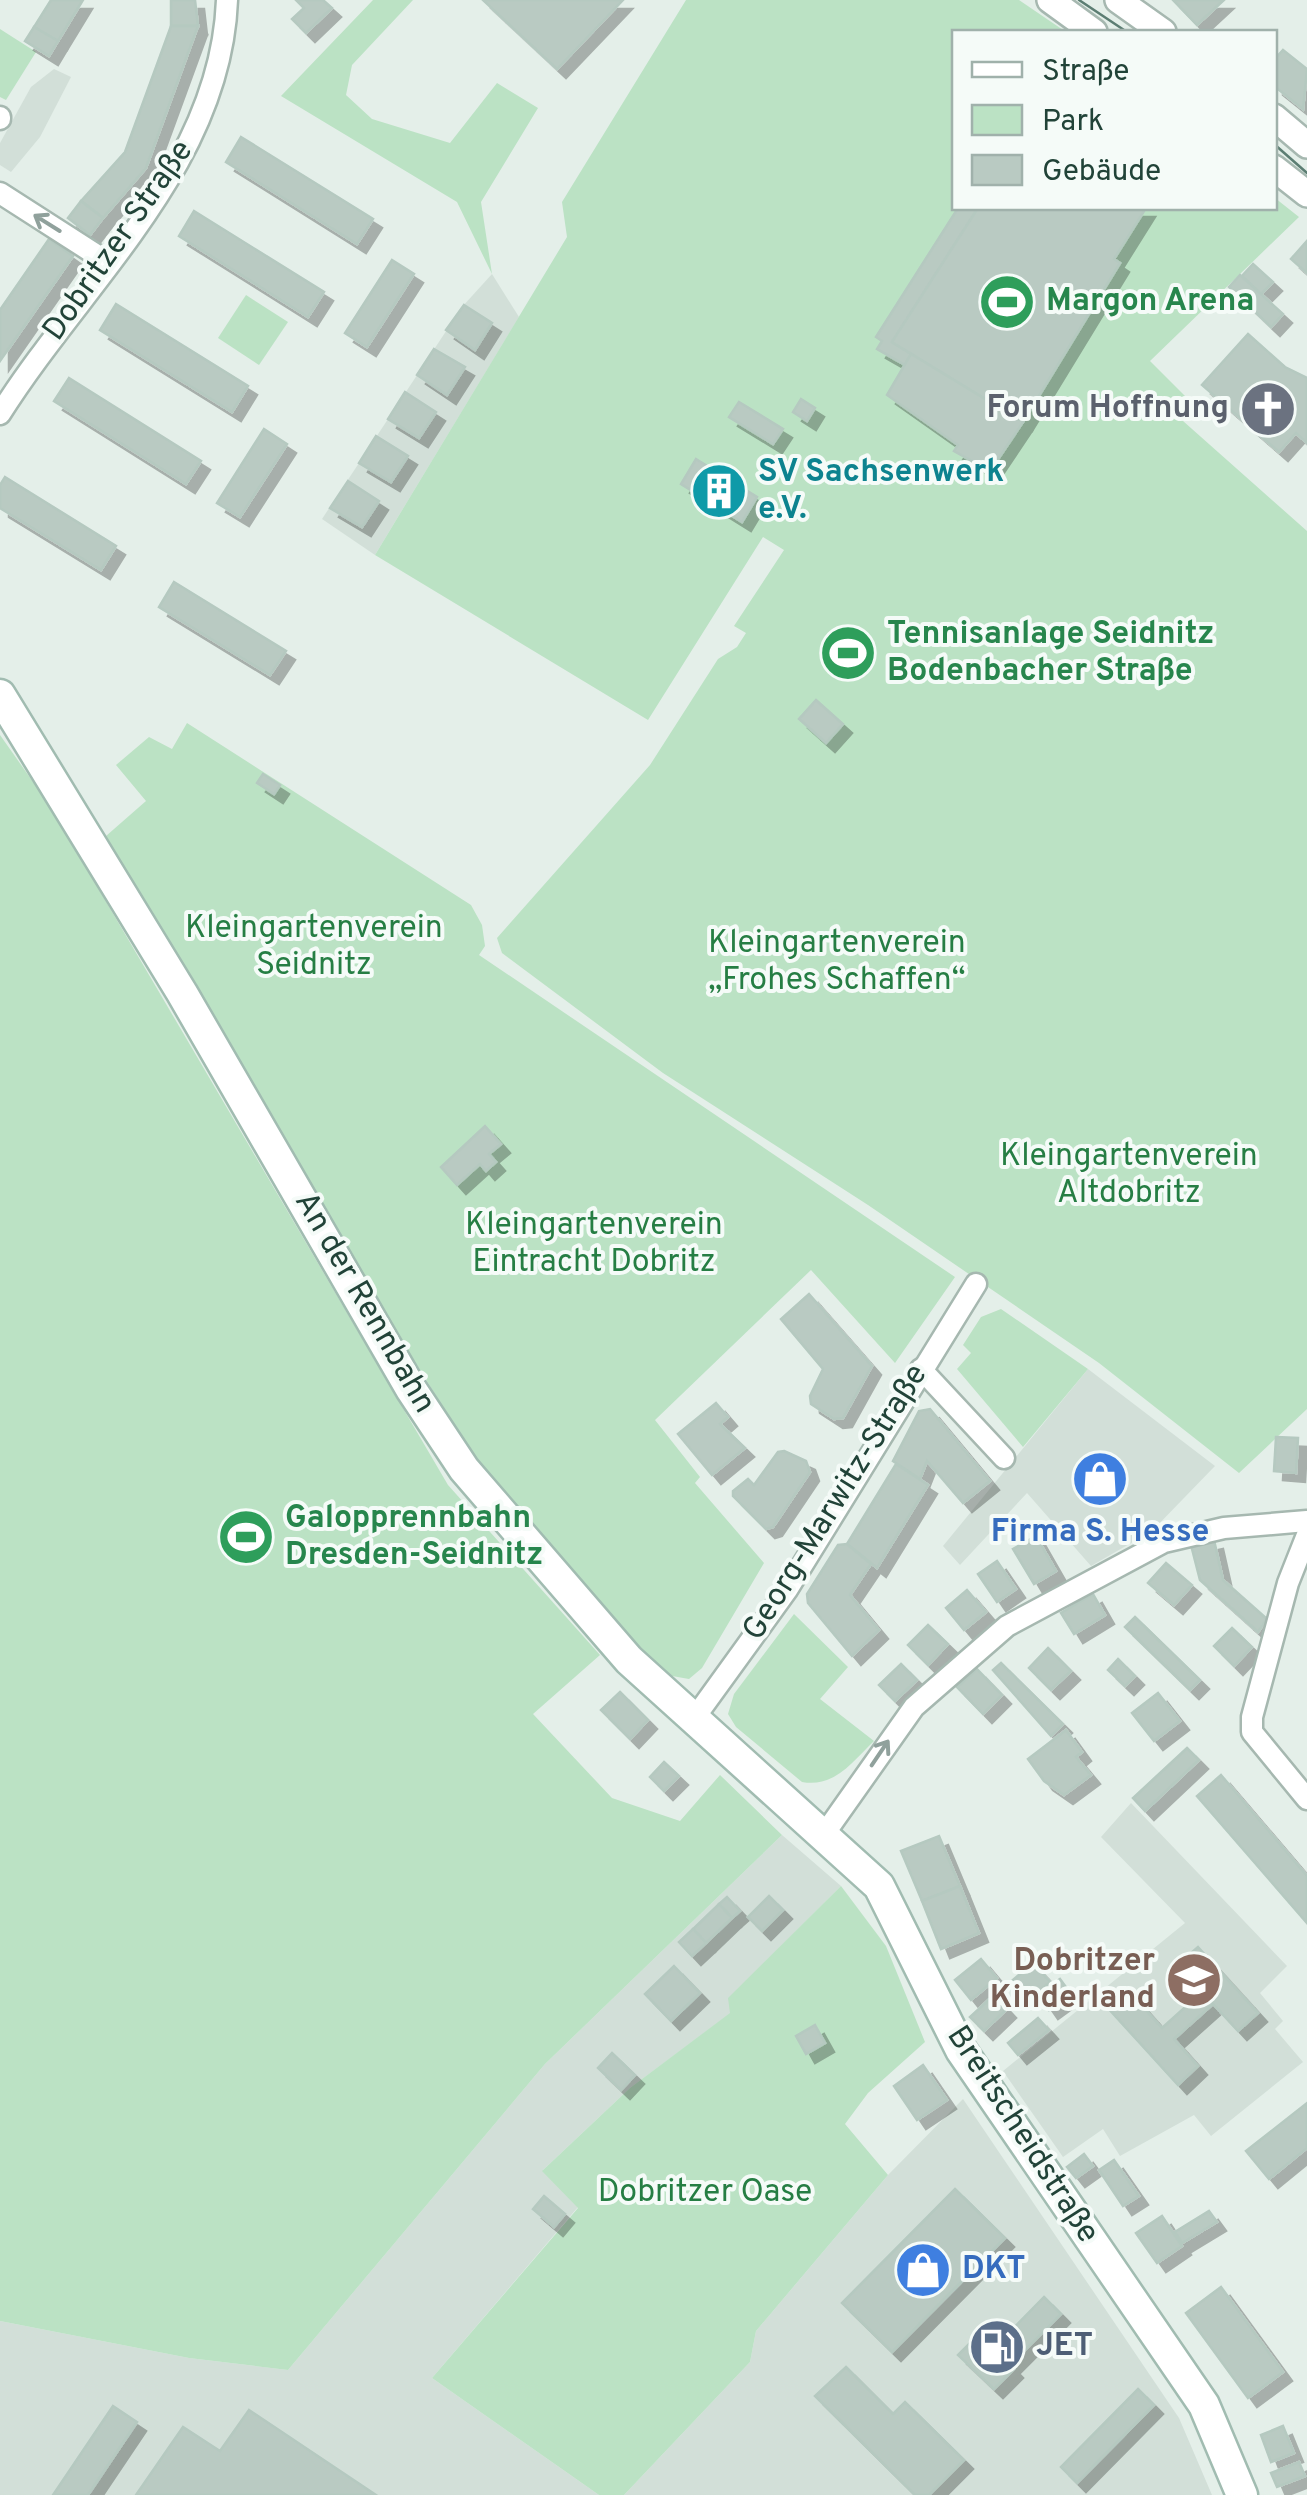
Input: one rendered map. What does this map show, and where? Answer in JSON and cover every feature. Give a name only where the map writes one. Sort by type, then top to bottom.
[{"type":"main road","name":"An der Rennbahn","points":[[0,695],[182,993],[412,1389],[464,1469],[629,1660],[825,1833]]},
{"type":"main road","name":"Breitscheidstraße","points":[[825,1833],[878,1886],[961,2050],[1204,2405],[1242,2495]]},
{"type":"street","name":"Dobritzer Straße","points":[[0,414],[190,144],[209,98],[227,0]]},
{"type":"street","points":[[1118,0],[1160,30]]},
{"type":"street","points":[[1064,4],[1092,30]]},
{"type":"street","points":[[1277,119],[1305,138]]},
{"type":"street","points":[[0,193],[109,262]]},
{"type":"street","name":"Georg-Marwitz-Straße","points":[[694,1720],[786,1590],[976,1284]]},
{"type":"street","points":[[921,1369],[1004,1458]]},
{"type":"street","points":[[825,1833],[914,1707],[1007,1626],[1164,1542],[1224,1528],[1307,1521]]},
{"type":"street","points":[[1307,1535],[1288,1583],[1252,1717],[1252,1732],[1307,1799]]},
{"type":"shaded area","points":[[54,69],[71,77],[40,137],[11,172],[0,165],[0,143],[31,87]]},
{"type":"shaded area","points":[[492,274],[519,317],[375,555],[322,519],[462,307]]},
{"type":"shaded area","name":"Firma S. Hesse","points":[[1088,1369],[1215,1466],[1152,1531],[1091,1566],[1027,1493],[960,1565],[943,1546]]},
{"type":"shaded area","name":"Dobritzer Kinderland","points":[[1131,1803],[1287,1966],[1260,1993],[1283,2021],[1275,2029],[1303,2062],[1211,2136],[1194,2115],[1120,2156],[1103,2129],[1063,2157],[1003,2071],[1185,1923],[1101,1837]]},
{"type":"shaded area","points":[[782,1835],[841,1886],[729,1998],[731,2013],[630,2088],[543,2170],[578,2207],[432,2378],[599,2495],[0,2495],[0,2321],[189,2358],[288,2370],[545,2064]]},
{"type":"shaded area","points":[[963,2099],[1179,2418],[1212,2495],[624,2495],[750,2362],[756,2331],[888,2175]]},
{"type":"green space","points":[[373,0],[413,0],[352,65],[346,95],[372,119],[450,143],[497,83],[538,108],[481,202],[492,274],[457,202],[281,96]]},
{"type":"green space","points":[[686,0],[1019,0],[1063,30],[952,30],[952,210],[1277,210],[1277,200],[1299,217],[1150,361],[1186,397],[1174,413],[1307,531],[1307,1409],[1239,1473],[1099,1363],[868,1205],[663,1073],[502,953],[497,938],[650,765],[718,659],[737,647],[746,633],[734,626],[784,550],[763,537],[648,720],[375,555],[567,237],[562,202]]},
{"type":"green space","points":[[0,29],[36,52],[6,100],[0,97]]},
{"type":"green space","points":[[246,295],[288,322],[259,365],[218,338]]},
{"type":"green space","points":[[187,723],[471,905],[482,925],[485,946],[479,955],[955,1277],[895,1363],[811,1270],[655,1420],[700,1477],[695,1483],[764,1563],[702,1668],[689,1679],[672,1676],[649,1657],[546,1546],[473,1455],[353,1263],[106,836],[146,801],[116,765],[149,737],[172,749]]},
{"type":"green space","name":"Galopprennbahn Dresden-Seidnitz","points":[[0,735],[50,806],[448,1485],[600,1655],[533,1714],[612,1798],[680,1821],[720,1775],[782,1835],[545,2064],[288,2370],[189,2358],[0,2321]]},
{"type":"green space","points":[[1001,1309],[1088,1369],[1023,1447],[957,1369],[971,1353],[963,1345],[981,1317]]},
{"type":"green space","points":[[794,1614],[848,1667],[820,1699],[874,1741],[834,1777],[814,1783],[802,1782],[736,1727],[728,1714],[734,1694]]},
{"type":"green space","name":"Dobritzer Oase","points":[[841,1886],[886,1946],[925,2042],[868,2093],[845,2124],[888,2175],[756,2331],[750,2362],[624,2495],[599,2495],[432,2378],[578,2208],[542,2171],[630,2088],[730,2013],[728,1998]]},
{"type":"building","points":[[51,0],[83,0],[58,41],[34,27]]},
{"type":"building","points":[[171,0],[195,0],[198,26],[171,26]]},
{"type":"building","points":[[296,0],[323,0],[332,8],[306,33],[292,19],[304,8]]},
{"type":"building","points":[[483,0],[623,0],[557,69]]},
{"type":"building","points":[[1173,0],[1224,0],[1197,25]]},
{"type":"building","points":[[171,26],[198,26],[146,168],[103,218],[81,201],[125,152]]},
{"type":"building","points":[[34,27],[58,41],[49,56],[25,41]]},
{"type":"building","points":[[1283,50],[1307,69],[1303,109],[1277,88],[1277,57]]},
{"type":"building","points":[[241,137],[373,219],[357,244],[226,162]]},
{"type":"building","points":[[81,201],[103,218],[90,235],[68,218]]},
{"type":"building","points":[[957,210],[977,210],[892,342],[911,354],[905,365],[877,349],[882,341],[876,337]]},
{"type":"building","name":"Margon Arena","points":[[977,210],[1145,210],[1114,259],[1120,263],[1023,422],[892,342]]},
{"type":"building","points":[[194,211],[324,292],[308,317],[179,236]]},
{"type":"building","points":[[49,239],[73,256],[0,361],[0,310]]},
{"type":"building","points":[[1307,241],[1307,273],[1291,259]]},
{"type":"building","points":[[392,260],[414,274],[367,347],[345,333]]},
{"type":"building","points":[[1253,264],[1273,282],[1261,294],[1242,276]]},
{"type":"building","points":[[1240,275],[1283,314],[1271,327],[1229,287]]},
{"type":"building","points":[[116,304],[248,386],[232,412],[100,330]]},
{"type":"building","points":[[464,305],[492,323],[475,350],[446,330]]},
{"type":"building","name":"Forum Hoffnung","points":[[1248,334],[1285,367],[1307,378],[1307,443],[1296,433],[1279,452],[1202,385]]},
{"type":"building","points":[[434,349],[465,367],[447,395],[417,375]]},
{"type":"building","points":[[911,354],[1023,422],[990,471],[954,451],[958,445],[887,395]]},
{"type":"building","points":[[69,378],[201,461],[186,484],[54,401]]},
{"type":"building","points":[[405,392],[436,412],[419,438],[388,419]]},
{"type":"building","points":[[801,399],[815,408],[807,421],[793,412]]},
{"type":"building","points":[[739,402],[783,429],[773,444],[729,417]]},
{"type":"building","points":[[264,429],[287,444],[240,517],[217,503]]},
{"type":"building","points":[[376,436],[408,456],[391,482],[359,463]]},
{"type":"building","name":"SV Sachsenwerk e.V.","points":[[696,459],[757,497],[742,522],[681,484]]},
{"type":"building","points":[[5,477],[116,546],[101,570],[0,508],[0,485]]},
{"type":"building","points":[[348,481],[379,501],[362,527],[330,508]]},
{"type":"building","points":[[174,582],[286,651],[270,675],[159,607]]},
{"type":"building","points":[[816,700],[843,724],[826,743],[799,719]]},
{"type":"building","points":[[263,774],[280,785],[274,794],[257,783]]},
{"type":"building","points":[[485,1126],[501,1144],[489,1154],[496,1162],[486,1171],[480,1164],[457,1185],[441,1167]]},
{"type":"building","points":[[809,1294],[872,1366],[843,1418],[834,1419],[811,1404],[810,1396],[823,1369],[781,1319]]},
{"type":"building","points":[[716,1403],[728,1417],[720,1424],[745,1448],[712,1475],[678,1434]]},
{"type":"building","points":[[930,1409],[990,1481],[963,1503],[927,1461],[920,1479],[893,1461],[919,1411]]},
{"type":"building","points":[[1276,1437],[1298,1438],[1296,1473],[1274,1471]]},
{"type":"building","points":[[778,1452],[806,1461],[810,1472],[773,1527],[766,1529],[733,1496],[733,1491],[748,1479],[754,1485]]},
{"type":"building","points":[[896,1464],[928,1485],[877,1568],[847,1544]]},
{"type":"building","points":[[1036,1536],[1056,1571],[1034,1584],[1013,1549]]},
{"type":"building","points":[[1214,1540],[1223,1580],[1267,1619],[1258,1632],[1200,1580],[1191,1545]]},
{"type":"building","points":[[847,1544],[871,1564],[850,1595],[879,1630],[852,1656],[808,1603],[807,1594],[838,1545]]},
{"type":"building","points":[[997,1561],[1016,1589],[997,1602],[978,1574]]},
{"type":"building","points":[[1166,1563],[1192,1585],[1174,1605],[1148,1583]]},
{"type":"building","points":[[967,1590],[986,1612],[964,1630],[946,1608]]},
{"type":"building","points":[[1093,1594],[1105,1615],[1074,1634],[1061,1613]]},
{"type":"building","points":[[1135,1617],[1200,1680],[1190,1690],[1125,1627]]},
{"type":"building","points":[[928,1625],[948,1644],[928,1665],[908,1645]]},
{"type":"building","points":[[1232,1628],[1252,1647],[1234,1666],[1214,1646]]},
{"type":"building","points":[[1048,1648],[1071,1671],[1051,1690],[1029,1668]]},
{"type":"building","points":[[1118,1659],[1135,1676],[1125,1686],[1108,1670]]},
{"type":"building","points":[[1001,1663],[1063,1724],[1051,1736],[993,1670]]},
{"type":"building","points":[[901,1664],[917,1680],[895,1701],[879,1685]]},
{"type":"building","points":[[977,1669],[1002,1695],[983,1714],[957,1687]]},
{"type":"building","points":[[620,1692],[648,1720],[630,1739],[601,1710]]},
{"type":"building","points":[[1158,1693],[1180,1721],[1154,1741],[1132,1713]]},
{"type":"building","points":[[1066,1730],[1082,1752],[1076,1757],[1091,1775],[1064,1795],[1044,1781],[1028,1759]]},
{"type":"building","points":[[1187,1748],[1199,1760],[1145,1811],[1133,1798]]},
{"type":"building","points":[[664,1762],[679,1776],[664,1791],[650,1777]]},
{"type":"building","points":[[1221,1775],[1307,1876],[1307,1923],[1197,1796]]},
{"type":"building","points":[[939,1836],[960,1886],[922,1901],[901,1851]]},
{"type":"building","points":[[960,1886],[979,1933],[941,1949],[922,1901]]},
{"type":"building","points":[[769,1896],[783,1910],[762,1931],[748,1917]]},
{"type":"building","points":[[727,1897],[740,1911],[732,1918],[719,1904]]},
{"type":"building","points":[[719,1904],[732,1918],[706,1943],[693,1929]]},
{"type":"building","points":[[693,1929],[706,1943],[692,1956],[679,1942]]},
{"type":"building","points":[[1198,1947],[1258,2013],[1238,2031],[1213,2004],[1174,2039],[1198,2066],[1178,2085],[1107,2007],[1127,1989],[1162,2028],[1202,1992],[1177,1965]]},
{"type":"building","points":[[981,1959],[997,1978],[971,2000],[955,1980]]},
{"type":"building","points":[[1033,1963],[1050,1982],[1030,2000],[1013,1980]]},
{"type":"building","points":[[674,1966],[700,1993],[671,2021],[645,1994]]},
{"type":"building","points":[[1060,1979],[1071,1994],[1049,2010],[1038,1994]]},
{"type":"building","points":[[994,1995],[1007,2009],[984,2031],[970,2017]]},
{"type":"building","points":[[1038,2018],[1049,2030],[1018,2055],[1008,2043]]},
{"type":"building","points":[[815,2025],[825,2043],[806,2054],[796,2036]]},
{"type":"building","points":[[612,2053],[635,2075],[621,2090],[598,2068]]},
{"type":"building","points":[[923,2065],[947,2100],[917,2120],[894,2086]]},
{"type":"building","points":[[1307,2103],[1307,2148],[1269,2179],[1246,2151]]},
{"type":"building","points":[[1084,2154],[1093,2166],[1076,2178],[1067,2167]]},
{"type":"building","points":[[1114,2160],[1139,2196],[1123,2206],[1099,2170]]},
{"type":"building","name":"DKT","points":[[955,2189],[1005,2238],[892,2352],[842,2303]]},
{"type":"building","points":[[544,2196],[565,2214],[554,2227],[533,2209]]},
{"type":"building","points":[[1209,2211],[1217,2222],[1182,2243],[1175,2232]]},
{"type":"building","points":[[1162,2216],[1182,2246],[1157,2263],[1136,2233]]},
{"type":"building","points":[[1221,2287],[1283,2372],[1248,2398],[1186,2313]]},
{"type":"building","name":"JET","points":[[1044,2297],[1061,2314],[1010,2365],[1014,2369],[994,2389],[958,2355],[979,2334],[985,2340],[993,2332],[1001,2341]]},
{"type":"building","points":[[846,2367],[893,2414],[905,2402],[964,2460],[929,2495],[915,2495],[815,2396]]},
{"type":"building","points":[[1138,2389],[1154,2405],[1077,2483],[1061,2467]]},
{"type":"building","points":[[113,2406],[137,2422],[88,2495],[53,2495]]},
{"type":"building","points":[[249,2410],[376,2495],[136,2495],[183,2427],[220,2451]]},
{"type":"building","points":[[1283,2426],[1294,2453],[1271,2462],[1261,2435]]},
{"type":"building","points":[[1299,2462],[1305,2476],[1277,2487],[1271,2473]]},
{"type":"tram line","points":[[1079,0],[1124,30]]},
{"type":"tram line","points":[[1277,147],[1307,173]]},
{"type":"place","name":"Margon Arena","points":[[1007,302]]},
{"type":"place","name":"Forum Hoffnung","points":[[1268,409]]},
{"type":"place","name":"SV Sachsenwerk e.V.","points":[[719,491]]},
{"type":"place","name":"Tennisanlage Seidnitz Bodenbacher Straße","points":[[848,653]]},
{"type":"place","name":"Firma S. Hesse","points":[[1100,1479]]},
{"type":"place","name":"Galopprennbahn Dresden-Seidnitz","points":[[246,1537]]},
{"type":"place","name":"Dobritzer Kinderland","points":[[1194,1980]]},
{"type":"place","name":"DKT","points":[[923,2270]]},
{"type":"place","name":"JET","points":[[997,2347]]},
{"type":"park label","name":"Kleingartenverein Seidnitz","points":[[314,948]]},
{"type":"park label","name":"Kleingartenverein „Frohes Schaffen“","points":[[837,962]]},
{"type":"park label","name":"Kleingartenverein Altdobritz","points":[[1129,1176]]},
{"type":"park label","name":"Kleingartenverein Eintracht Dobritz","points":[[594,1244]]}]
